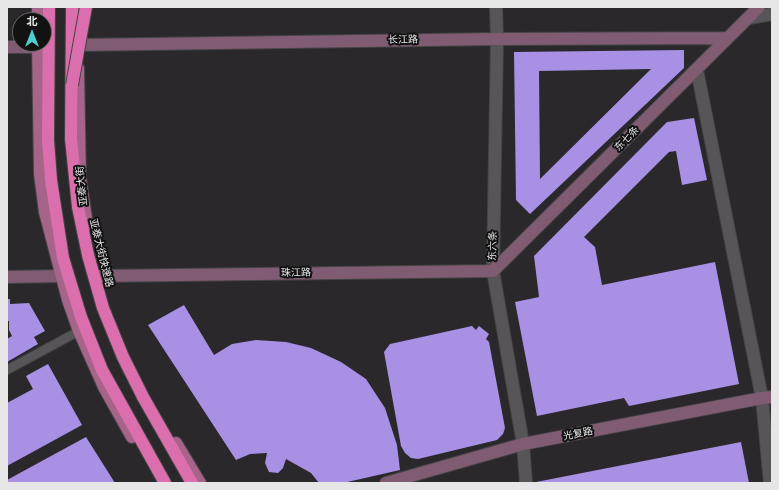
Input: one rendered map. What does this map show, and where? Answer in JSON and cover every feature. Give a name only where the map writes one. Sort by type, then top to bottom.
[{"type":"highway","points":[[49,7],[48,140],[51,180],[63,258],[81,317],[102,370],[164,483]]},
{"type":"highway","name":"亚泰大街快速路","points":[[72,7],[71,139],[78,207],[88,255],[103,308],[123,357],[143,397],[192,483]]},
{"type":"highway","points":[[72,84],[86,7]]},
{"type":"main road","name":"亚泰大街","points":[[79,7],[78,90],[80,178],[89,239],[108,308],[139,382],[200,483]]},
{"type":"main road","points":[[38,52],[40,174],[45,212],[62,276],[79,331],[104,387],[158,483]]},
{"type":"street","name":"东六条","points":[[496,7],[497,39],[493,271],[524,444],[526,483]]},
{"type":"street","name":"东七条","points":[[493,271],[760,7]]},
{"type":"street","points":[[750,18],[772,14]]},
{"type":"street","name":"长江路","points":[[79,45],[497,39],[727,38]]},
{"type":"street","points":[[696,70],[767,398],[770,483]]},
{"type":"street","name":"珠江路","points":[[99,276],[493,271]]},
{"type":"street","points":[[7,277],[62,276]]},
{"type":"street","name":"光复路","points":[[386,483],[524,444],[767,398]]},
{"type":"lane","points":[[7,370],[79,331]]},
{"type":"building","points":[[684,50],[684,68],[530,214],[516,200],[514,52]],"holes":[[[651,69],[540,179],[539,71]]]},
{"type":"building","points":[[694,118],[707,180],[682,185],[676,151],[669,152],[584,237],[595,247],[602,285],[715,262],[739,384],[629,406],[624,398],[537,416],[515,302],[539,297],[534,256],[667,122]]},
{"type":"building","points":[[7,299],[10,299],[10,304],[29,303],[45,331],[34,337],[38,344],[7,362],[7,339],[12,336],[9,330],[9,321],[7,321]]},
{"type":"building","points":[[184,305],[214,355],[232,344],[256,340],[286,342],[311,348],[341,362],[366,379],[385,408],[397,445],[400,470],[343,483],[319,483],[311,473],[286,459],[283,468],[278,473],[269,472],[265,463],[267,453],[250,454],[236,460],[148,325]]},
{"type":"building","points":[[472,326],[476,330],[479,326],[489,334],[486,339],[489,342],[505,428],[503,434],[497,440],[418,459],[411,458],[405,453],[401,446],[384,352],[390,344]]},
{"type":"building","points":[[48,364],[82,425],[7,466],[7,403],[33,389],[26,376]]},
{"type":"building","points":[[86,437],[115,483],[7,483],[7,480]]},
{"type":"building","points":[[741,442],[749,483],[536,483],[536,482]]}]
